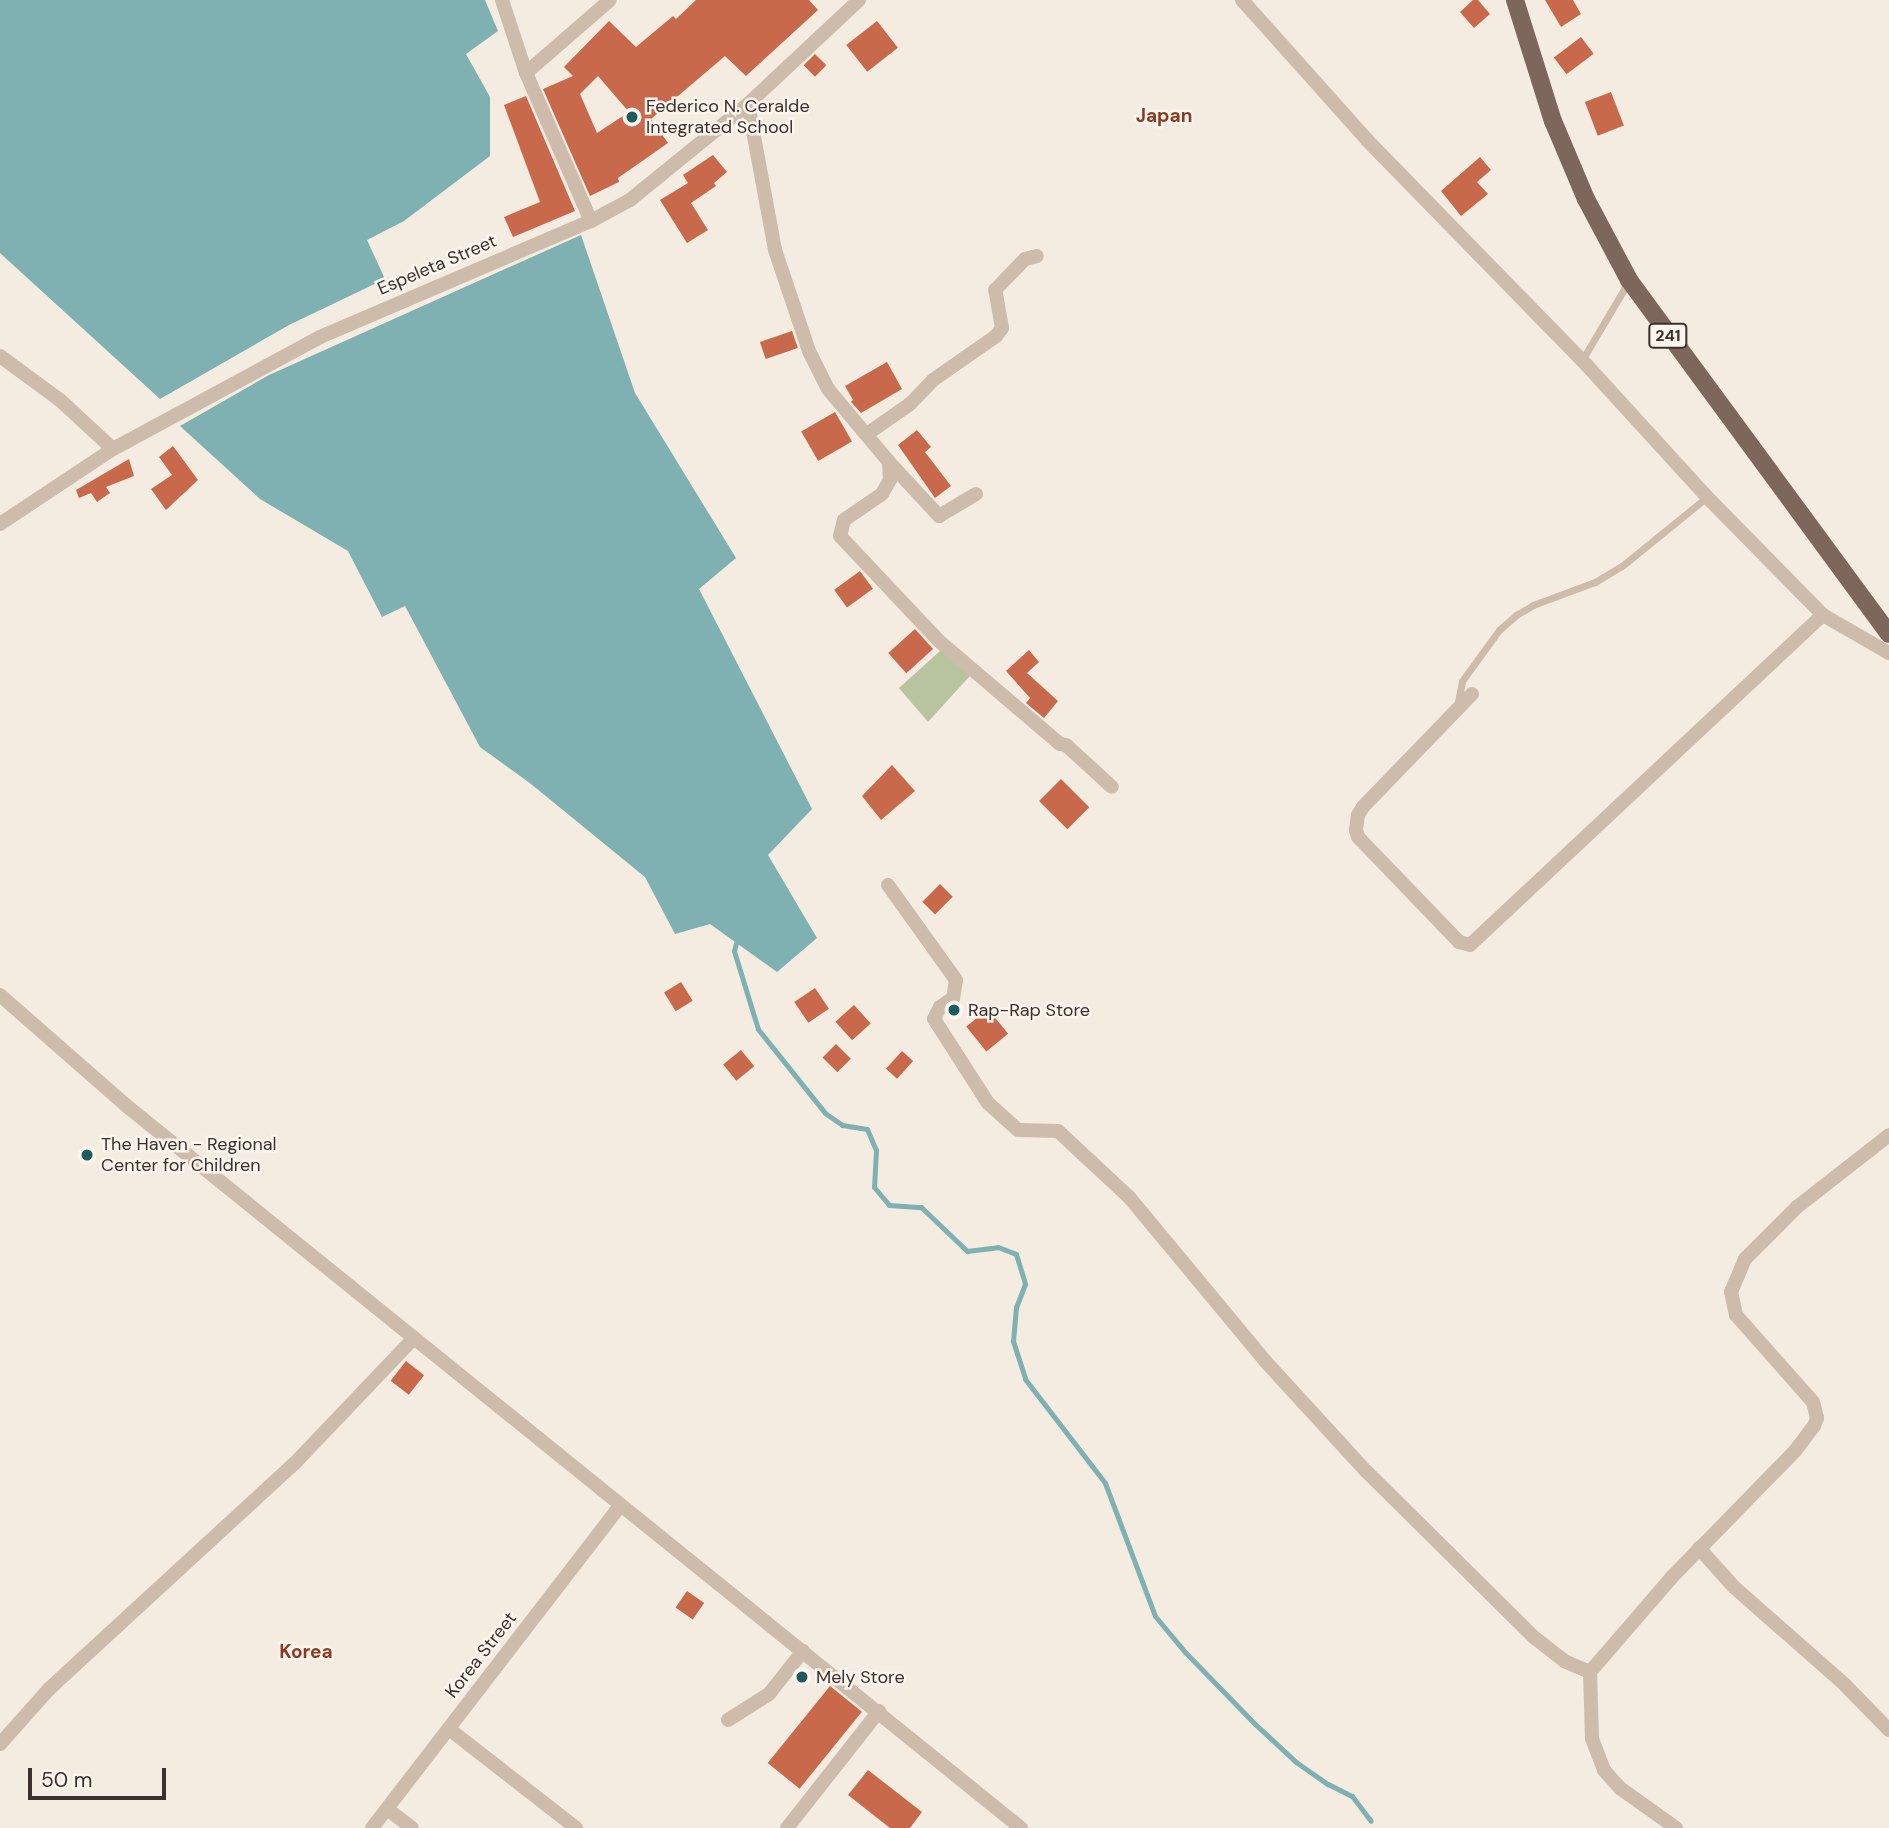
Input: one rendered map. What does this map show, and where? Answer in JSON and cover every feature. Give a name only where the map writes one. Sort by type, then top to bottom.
[{"type":"main road","name":"241","points":[[1515,0],[1553,121],[1586,199],[1629,280],[1889,634]]},
{"type":"street","points":[[502,0],[526,73],[591,221]]},
{"type":"street","points":[[526,73],[610,0]]},
{"type":"street","name":"Espeleta Street","points":[[0,524],[113,449],[320,337],[591,221],[630,200],[748,104],[859,0]]},
{"type":"street","points":[[1242,0],[1367,140],[1582,360],[1707,497],[1823,615],[1889,653]]},
{"type":"street","points":[[748,104],[775,250],[809,351],[828,389],[889,462],[939,516],[976,494]]},
{"type":"street","points":[[867,434],[910,404],[933,380],[996,337],[1002,328],[995,290],[1025,259],[1037,257]]},
{"type":"street","points":[[0,356],[60,400],[113,449]]},
{"type":"street","points":[[889,462],[890,480],[882,494],[844,520],[840,536],[939,641],[1060,744],[1066,745],[1112,787]]},
{"type":"street","points":[[1472,694],[1363,807],[1356,821],[1358,837],[1458,942],[1470,945],[1823,615]]},
{"type":"street","points":[[888,885],[956,980],[953,998],[940,1007],[934,1019],[988,1103],[1018,1130],[1058,1131],[1129,1197],[1266,1362],[1366,1471],[1535,1638],[1564,1661],[1590,1672]]},
{"type":"street","points":[[0,995],[128,1107],[1021,1828]]},
{"type":"street","points":[[1676,1828],[1620,1788],[1596,1756],[1592,1738],[1590,1672],[1699,1548],[1795,1451],[1818,1418],[1813,1402],[1736,1315],[1731,1292],[1745,1259],[1797,1207],[1889,1135]]},
{"type":"street","points":[[0,1744],[48,1689],[294,1464],[414,1338]]},
{"type":"street","name":"Korea Street","points":[[372,1828],[620,1506]]},
{"type":"street","points":[[1699,1548],[1734,1587],[1845,1685],[1889,1730]]},
{"type":"street","points":[[728,1720],[769,1694],[803,1651]]},
{"type":"street","points":[[787,1828],[879,1711]]},
{"type":"street","points":[[449,1728],[576,1828]]},
{"type":"street","points":[[387,1809],[412,1828]]},
{"type":"lane","points":[[1582,360],[1629,280]]},
{"type":"lane","points":[[1457,710],[1462,681],[1499,630],[1516,615],[1533,605],[1595,582],[1622,566],[1707,497]]},
{"type":"green space","points":[[950,642],[978,667],[928,722],[899,688]]},
{"type":"water","points":[[0,0],[485,0],[498,31],[466,54],[490,97],[490,156],[404,221],[367,240],[385,279],[289,325],[160,399],[0,253]]},
{"type":"water","points":[[581,235],[635,393],[736,558],[699,589],[812,809],[768,855],[817,938],[777,972],[710,924],[675,934],[645,877],[531,784],[480,747],[405,606],[382,617],[348,551],[260,499],[180,426],[269,375]]},
{"type":"building","name":"Federico N. Ceralde Integrated School","points":[[696,0],[809,0],[818,10],[746,76],[725,56],[651,119],[668,143],[618,178],[619,182],[590,196],[543,89],[573,76],[564,67],[609,21],[636,47],[673,16],[676,19]],"holes":[[[598,76],[629,112],[597,133],[580,94]]]},
{"type":"building","points":[[1473,0],[1478,0],[1490,14],[1474,28],[1460,12]]},
{"type":"building","points":[[1545,0],[1573,0],[1581,14],[1561,27]]},
{"type":"building","points":[[877,21],[898,48],[867,72],[846,45]]},
{"type":"building","points":[[1581,37],[1594,54],[1566,74],[1554,57]]},
{"type":"building","points":[[815,54],[826,65],[815,77],[804,65]]},
{"type":"building","points":[[1611,92],[1624,126],[1598,136],[1585,102]]},
{"type":"building","points":[[526,96],[575,211],[513,237],[504,217],[540,202],[504,105]]},
{"type":"building","points":[[713,155],[727,172],[714,183],[716,186],[691,203],[708,230],[687,243],[660,200],[688,183],[683,175]]},
{"type":"building","points":[[1480,157],[1491,170],[1477,182],[1488,194],[1461,216],[1441,191]]},
{"type":"building","points":[[792,331],[798,348],[766,359],[760,342]]},
{"type":"building","points":[[887,362],[902,389],[861,413],[851,402],[853,400],[845,386]]},
{"type":"building","points":[[835,412],[852,441],[818,461],[801,432]]},
{"type":"building","points":[[917,430],[931,447],[925,452],[951,486],[935,498],[898,445]]},
{"type":"building","points":[[173,446],[198,480],[166,510],[151,489],[172,475],[159,457]]},
{"type":"building","points":[[129,459],[134,476],[106,487],[110,493],[97,502],[91,493],[79,498],[76,490]]},
{"type":"building","points":[[860,571],[873,589],[847,608],[834,590]]},
{"type":"building","points":[[915,629],[933,649],[906,673],[888,653]]},
{"type":"building","points":[[1029,650],[1039,662],[1027,673],[1058,701],[1044,718],[1026,703],[1030,698],[1006,671]]},
{"type":"building","points":[[892,765],[915,791],[881,820],[862,796]]},
{"type":"building","points":[[1061,779],[1089,807],[1067,829],[1039,801]]},
{"type":"building","points":[[940,884],[953,897],[935,914],[922,902]]},
{"type":"building","points":[[681,982],[693,1001],[676,1011],[664,993]]},
{"type":"building","points":[[815,988],[829,1009],[808,1023],[794,1002]]},
{"type":"building","points":[[854,1005],[871,1024],[852,1040],[835,1022]]},
{"type":"building","points":[[988,1009],[1008,1034],[986,1051],[966,1027]]},
{"type":"building","points":[[836,1044],[851,1059],[837,1072],[823,1057]]},
{"type":"building","points":[[741,1050],[754,1066],[736,1081],[723,1064]]},
{"type":"building","points":[[902,1051],[913,1061],[897,1079],[886,1069]]},
{"type":"building","points":[[406,1361],[424,1375],[409,1395],[391,1381]]},
{"type":"building","points":[[687,1591],[704,1603],[693,1619],[676,1607]]},
{"type":"building","points":[[830,1686],[862,1712],[800,1789],[768,1763]]},
{"type":"building","points":[[868,1770],[922,1812],[910,1828],[890,1828],[848,1795]]},
{"type":"waterway","points":[[736,943],[734,951],[758,1029],[825,1113],[842,1125],[867,1129],[876,1150],[874,1187],[889,1205],[921,1207],[967,1251],[998,1247],[1016,1254],[1025,1284],[1016,1307],[1013,1341],[1025,1379],[1105,1483],[1155,1616],[1185,1652],[1255,1724],[1296,1762],[1328,1784],[1352,1796],[1371,1821]]},
{"type":"place","name":"Federico N. Ceralde Integrated School","points":[[632,117]]},
{"type":"place","name":"Rap-Rap Store","points":[[954,1010]]},
{"type":"place","name":"The Haven - Regional Center for Children","points":[[87,1155]]},
{"type":"place","name":"Mely Store","points":[[802,1677]]},
{"type":"district","name":"Japan","points":[[1164,116]]},
{"type":"district","name":"Korea","points":[[306,1652]]}]
